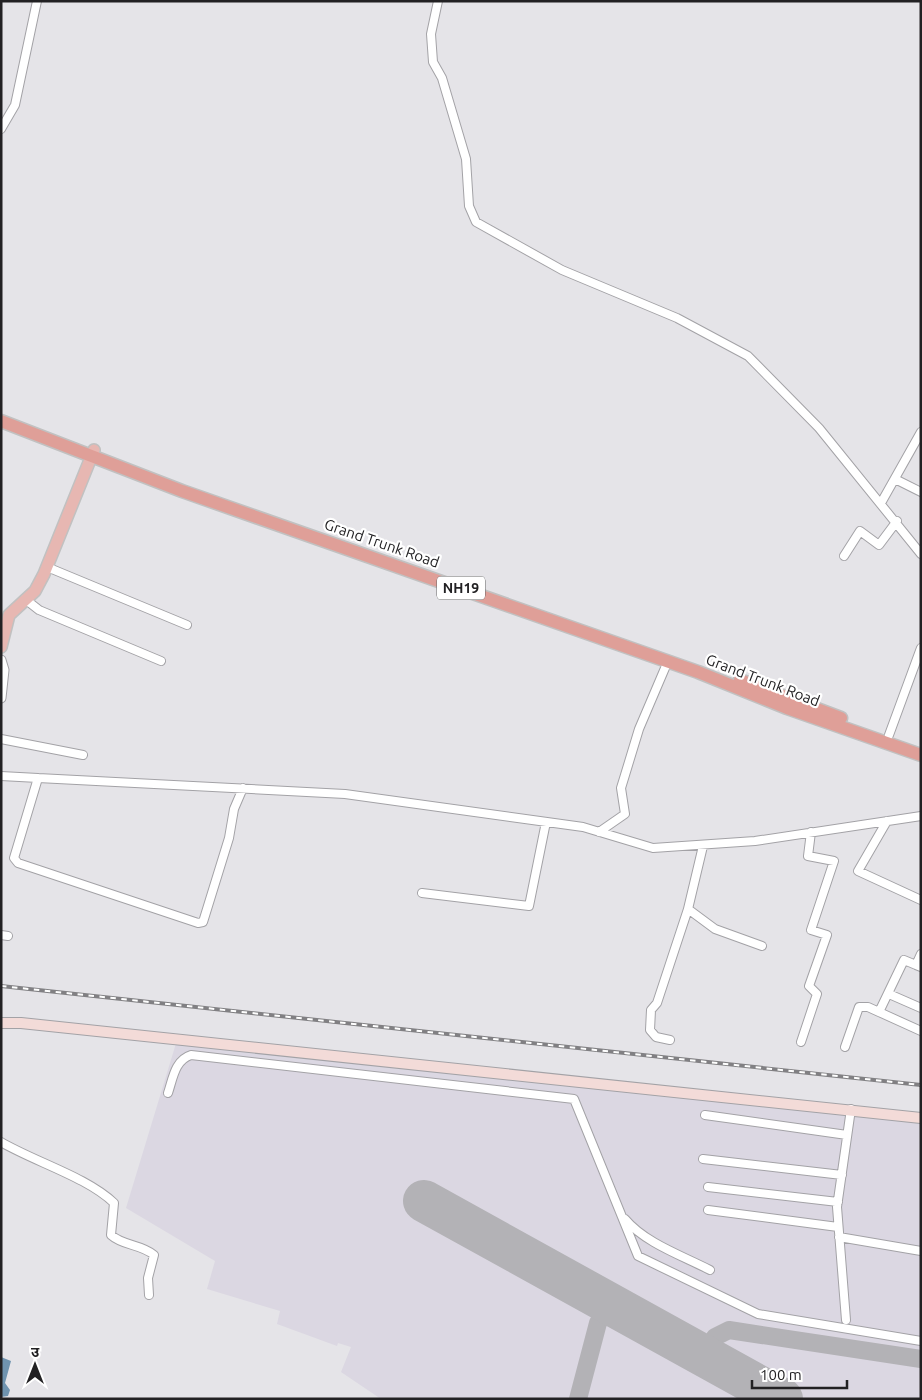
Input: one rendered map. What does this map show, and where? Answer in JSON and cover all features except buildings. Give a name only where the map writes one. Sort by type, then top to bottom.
[{"type":"highway","name":"Grand Trunk Road","points":[[1,416],[182,491],[668,661],[787,708],[921,755]]},
{"type":"highway","name":"Grand Trunk Road","points":[[1,421],[677,656],[921,746]]},
{"type":"main road","points":[[1,647],[9,615],[35,591],[47,568],[92,453]]},
{"type":"main road","points":[[1,1023],[21,1023],[162,1037],[851,1109],[921,1118]]},
{"type":"street","points":[[1,129],[15,105],[37,1]]},
{"type":"street","points":[[438,1],[431,34],[433,62],[442,78],[466,159],[469,206],[476,222],[562,270],[678,318],[748,356],[819,428],[921,554]]},
{"type":"street","points":[[882,504],[921,432]]},
{"type":"street","points":[[895,479],[921,492]]},
{"type":"street","points":[[844,556],[860,531],[879,544],[897,522]]},
{"type":"street","points":[[47,568],[187,625]]},
{"type":"street","points":[[26,599],[40,610],[161,661]]},
{"type":"street","points":[[889,735],[921,648]]},
{"type":"street","points":[[1,660],[4,670],[1,698]]},
{"type":"street","points":[[599,832],[625,814],[621,788],[624,774],[639,729],[668,661]]},
{"type":"street","points":[[1,739],[84,755]]},
{"type":"street","points":[[1,776],[344,794],[546,822],[599,832],[653,848],[755,841],[921,816]]},
{"type":"street","points":[[38,778],[18,839],[14,858],[18,863],[198,923],[203,922],[231,830],[234,809],[243,788]]},
{"type":"street","points":[[887,821],[858,870],[921,900]]},
{"type":"street","points":[[422,893],[529,906],[546,822]]},
{"type":"street","points":[[801,1042],[817,994],[809,986],[826,935],[810,930],[834,861],[808,856],[812,832]]},
{"type":"street","points":[[670,1040],[656,1037],[650,1030],[652,1010],[657,1003],[688,910],[703,846]]},
{"type":"street","points":[[688,910],[715,929],[762,946]]},
{"type":"street","points":[[879,1012],[904,960],[918,966],[921,954]]},
{"type":"street","points":[[889,994],[921,1008]]},
{"type":"street","points":[[846,1047],[859,1007],[868,1007],[921,1031]]},
{"type":"street","points":[[168,1093],[178,1064],[183,1057],[191,1055],[574,1099],[638,1256],[758,1314],[921,1341]]},
{"type":"street","points":[[846,1320],[838,1227],[838,1202],[851,1109]]},
{"type":"street","points":[[705,1115],[847,1135]]},
{"type":"street","points":[[1,1142],[92,1187],[114,1203],[111,1235],[119,1242],[138,1247],[154,1255],[148,1278],[149,1295]]},
{"type":"street","points":[[703,1159],[842,1175]]},
{"type":"street","points":[[708,1187],[838,1202]]},
{"type":"street","points":[[708,1210],[838,1227]]},
{"type":"street","points":[[620,1214],[631,1226],[654,1241],[710,1270]]},
{"type":"street","points":[[839,1237],[921,1251]]},
{"type":"shaded area","points":[[177,1040],[921,1121],[921,1399],[381,1399],[341,1372],[351,1347],[338,1343],[337,1346],[277,1324],[280,1311],[207,1289],[215,1261],[126,1208]]},
{"type":"water","points":[[1,1357],[11,1361],[5,1383],[10,1390],[8,1396],[1,1397]]},
{"type":"taxiway","points":[[578,1399],[598,1323],[609,1305]]},
{"type":"taxiway","points":[[726,1368],[715,1358],[712,1347],[715,1337],[729,1330],[921,1359]]},
{"type":"runway","points":[[424,1201],[782,1399]]},
{"type":"railway","points":[[1,986],[921,1085]]}]
